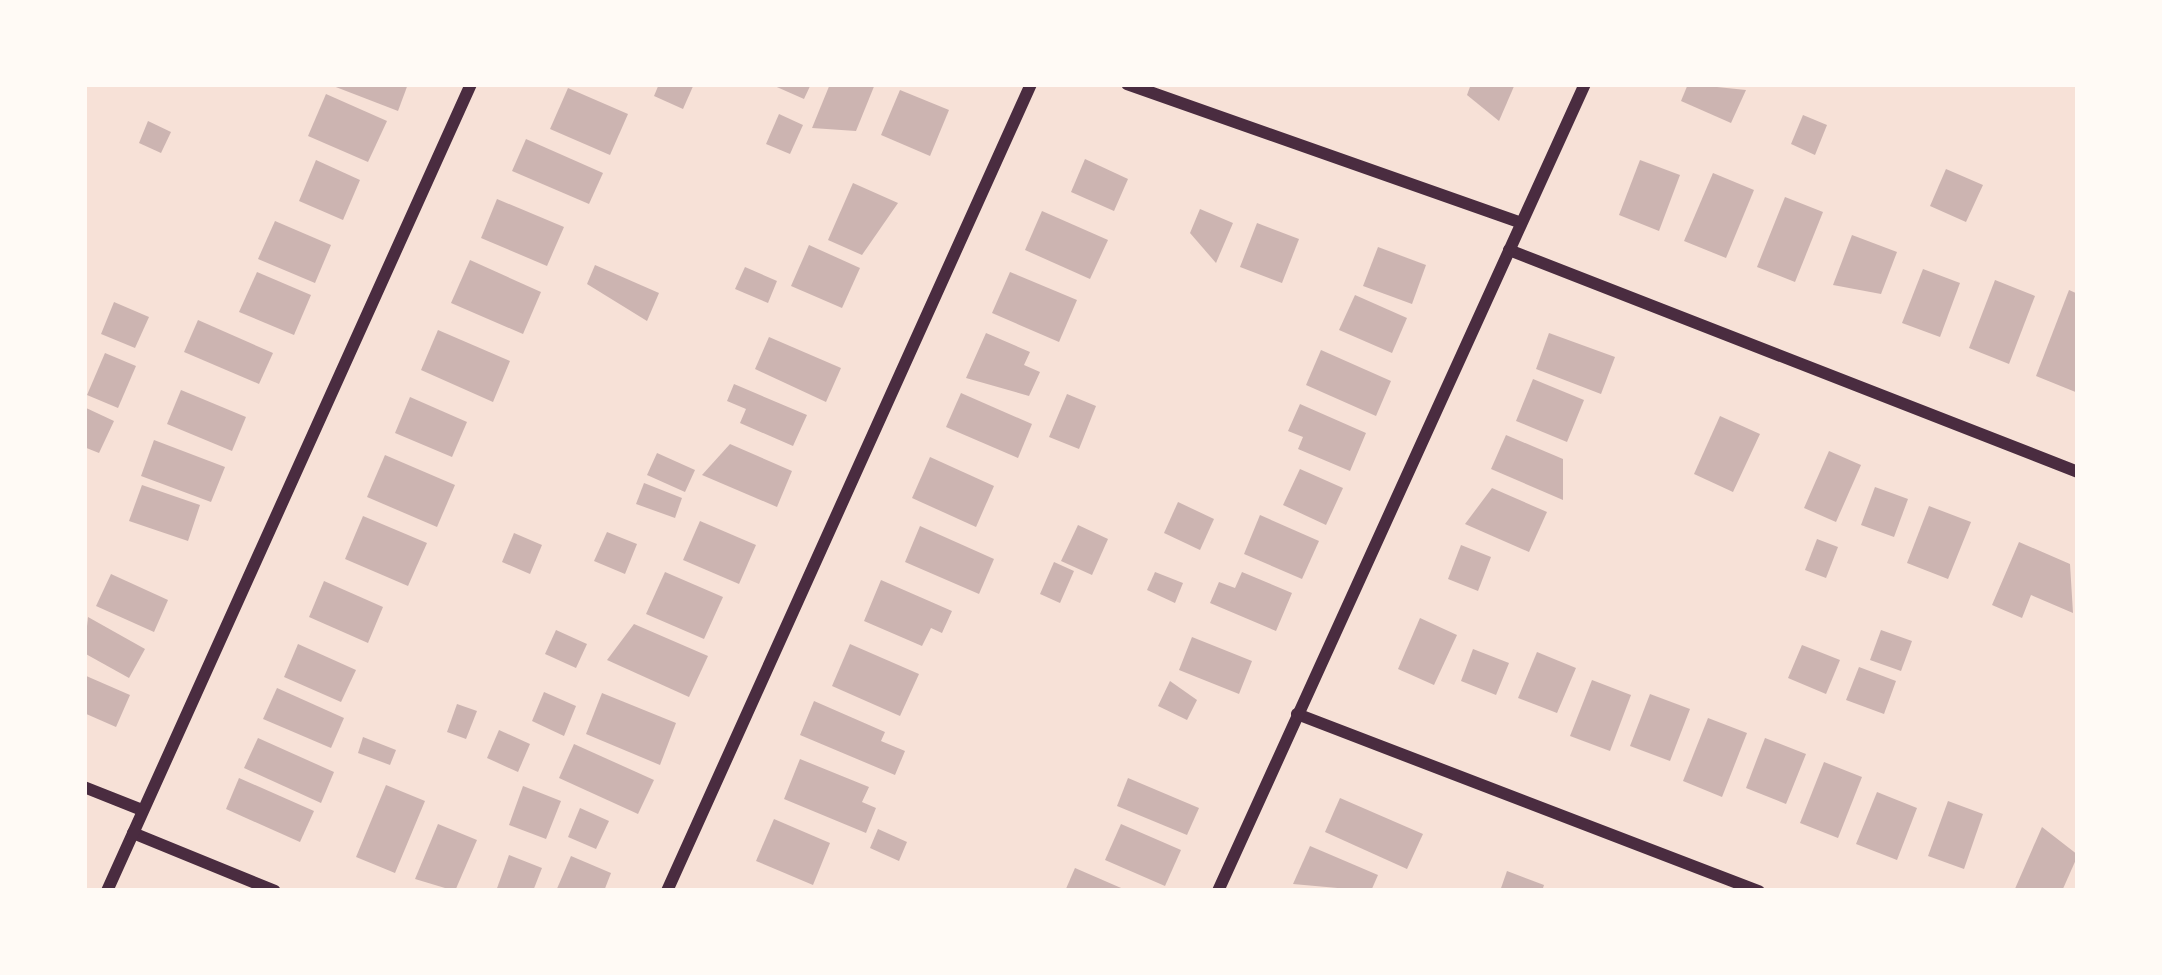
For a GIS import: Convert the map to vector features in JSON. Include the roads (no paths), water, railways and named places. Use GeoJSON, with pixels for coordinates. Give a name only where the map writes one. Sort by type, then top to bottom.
{"type":"FeatureCollection","features":[{"type":"Feature","properties":{"kind":"street"},"geometry":{"type":"LineString","coordinates":[[107,891],[471,84]]}},
{"type":"Feature","properties":{"kind":"street"},"geometry":{"type":"LineString","coordinates":[[667,891],[1030,84]]}},
{"type":"Feature","properties":{"kind":"street"},"geometry":{"type":"LineString","coordinates":[[1126,84],[1521,223]]}},
{"type":"Feature","properties":{"kind":"street"},"geometry":{"type":"LineString","coordinates":[[1218,891],[1585,84]]}},
{"type":"Feature","properties":{"kind":"street"},"geometry":{"type":"LineString","coordinates":[[1509,250],[2078,472]]}},
{"type":"Feature","properties":{"kind":"street"},"geometry":{"type":"LineString","coordinates":[[1297,714],[1759,891]]}},
{"type":"Feature","properties":{"kind":"street"},"geometry":{"type":"LineString","coordinates":[[84,787],[142,810]]}},
{"type":"Feature","properties":{"kind":"street"},"geometry":{"type":"LineString","coordinates":[[133,833],[275,891]]}}]}
